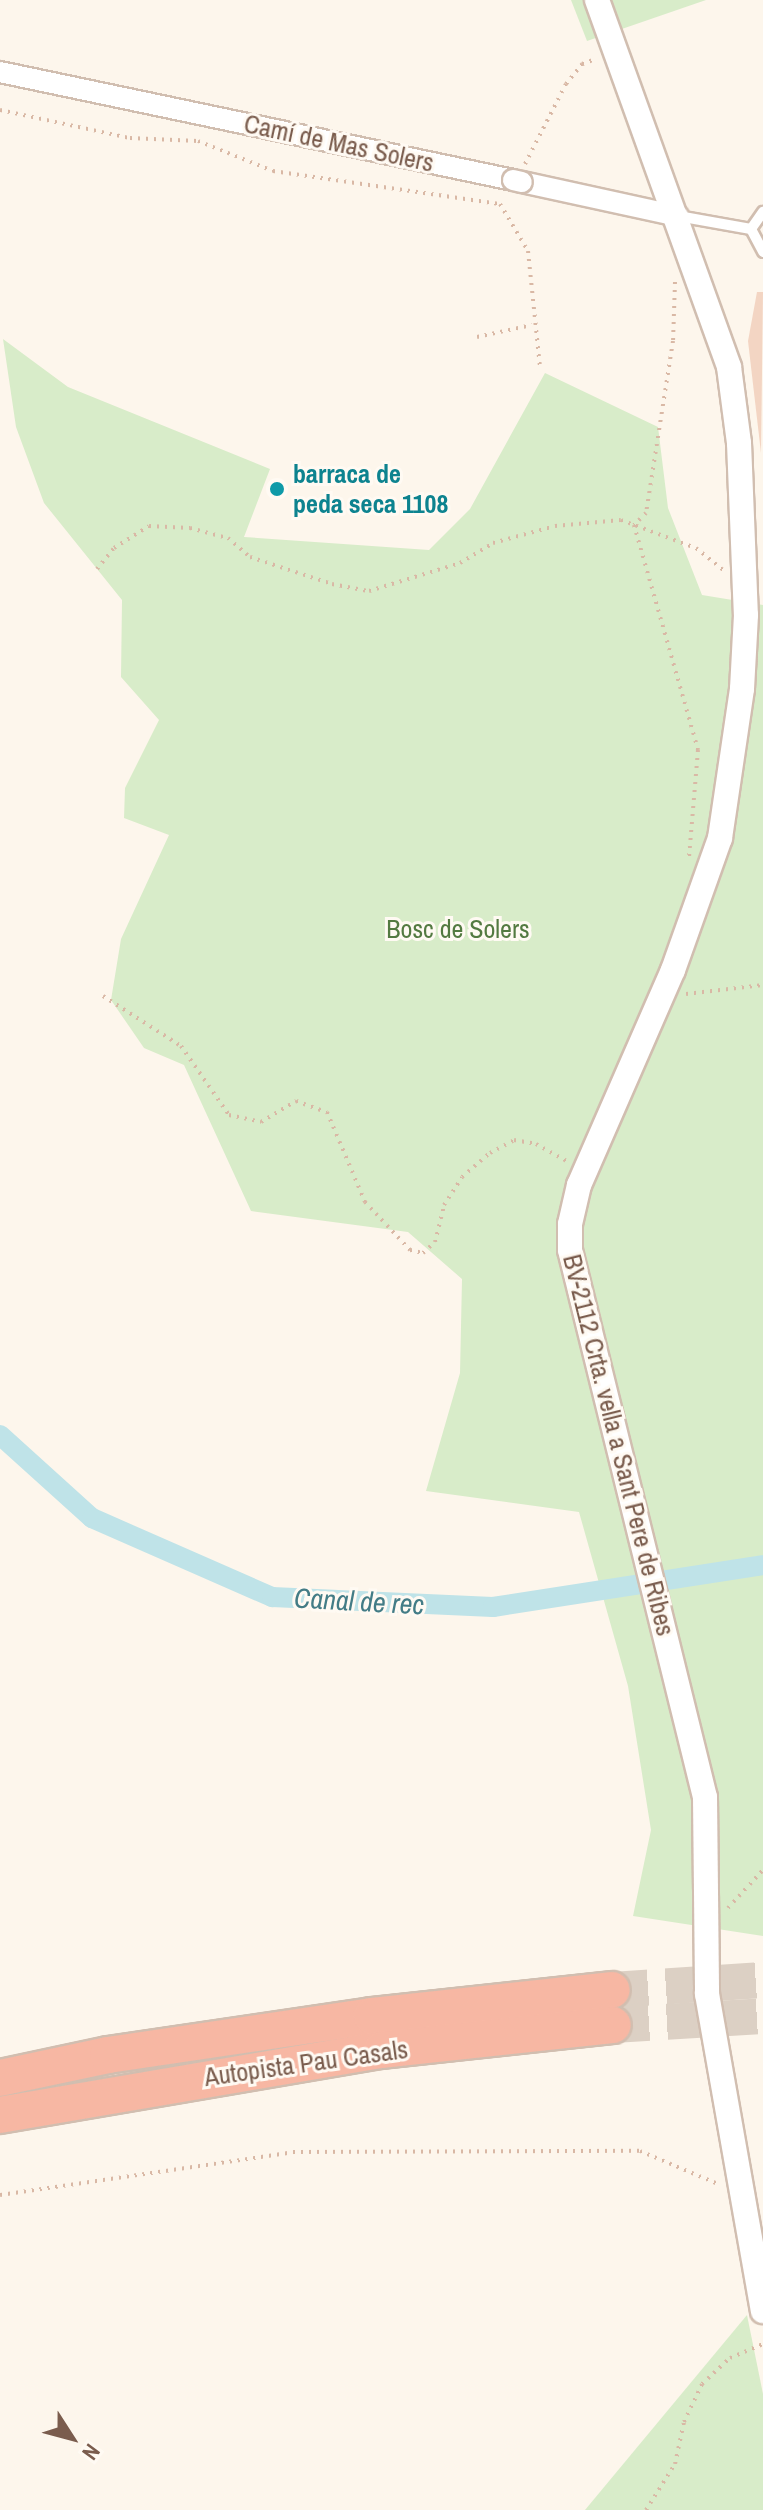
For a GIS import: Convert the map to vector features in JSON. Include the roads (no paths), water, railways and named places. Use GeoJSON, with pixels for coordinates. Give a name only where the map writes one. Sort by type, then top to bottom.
{"type":"FeatureCollection","features":[{"type":"Feature","properties":{"kind":"highway","name":"Autopista Pau Casals"},"geometry":{"type":"LineString","coordinates":[[0,2078],[108,2055],[372,2016],[613,2008],[0,2115]]}},
{"type":"Feature","properties":{"kind":"street","name":"BV-2112 Crta. vella a Sant Pere de Ribes"},"geometry":{"type":"LineString","coordinates":[[597,0],[678,216],[729,367],[739,443],[745,583],[744,656],[731,784],[720,838],[663,996],[584,1172],[570,1224],[570,1250],[700,1773],[709,1874],[705,1933],[707,1994],[763,2311]]}},
{"type":"Feature","properties":{"kind":"street","name":"Camí de Mas Solers"},"geometry":{"type":"LineString","coordinates":[[0,72],[678,216]]}},
{"type":"Feature","properties":{"kind":"lane"},"geometry":{"type":"LineString","coordinates":[[751,229],[763,212]]}},
{"type":"Feature","properties":{"kind":"lane"},"geometry":{"type":"LineString","coordinates":[[678,216],[751,229]]}},
{"type":"Feature","properties":{"kind":"lane"},"geometry":{"type":"LineString","coordinates":[[751,229],[763,252]]}},
{"type":"Feature","properties":{"kind":"waterway","name":"Canal de rec"},"geometry":{"type":"LineString","coordinates":[[0,1435],[92,1518],[272,1597],[493,1607],[763,1565]]}},
{"type":"Feature","properties":{"kind":"tunnel"},"geometry":{"type":"LineString","coordinates":[[612,1990],[763,1980]]}},
{"type":"Feature","properties":{"kind":"tunnel"},"geometry":{"type":"LineString","coordinates":[[613,2025],[763,2016]]}},
{"type":"Feature","properties":{"kind":"place","name":"barraca de peda seca 1108"},"geometry":{"type":"Point","coordinates":[277,489]}},
{"type":"Feature","properties":{"kind":"park label","name":"Bosc de Solers"},"geometry":{"type":"Point","coordinates":[458,929]}}]}
